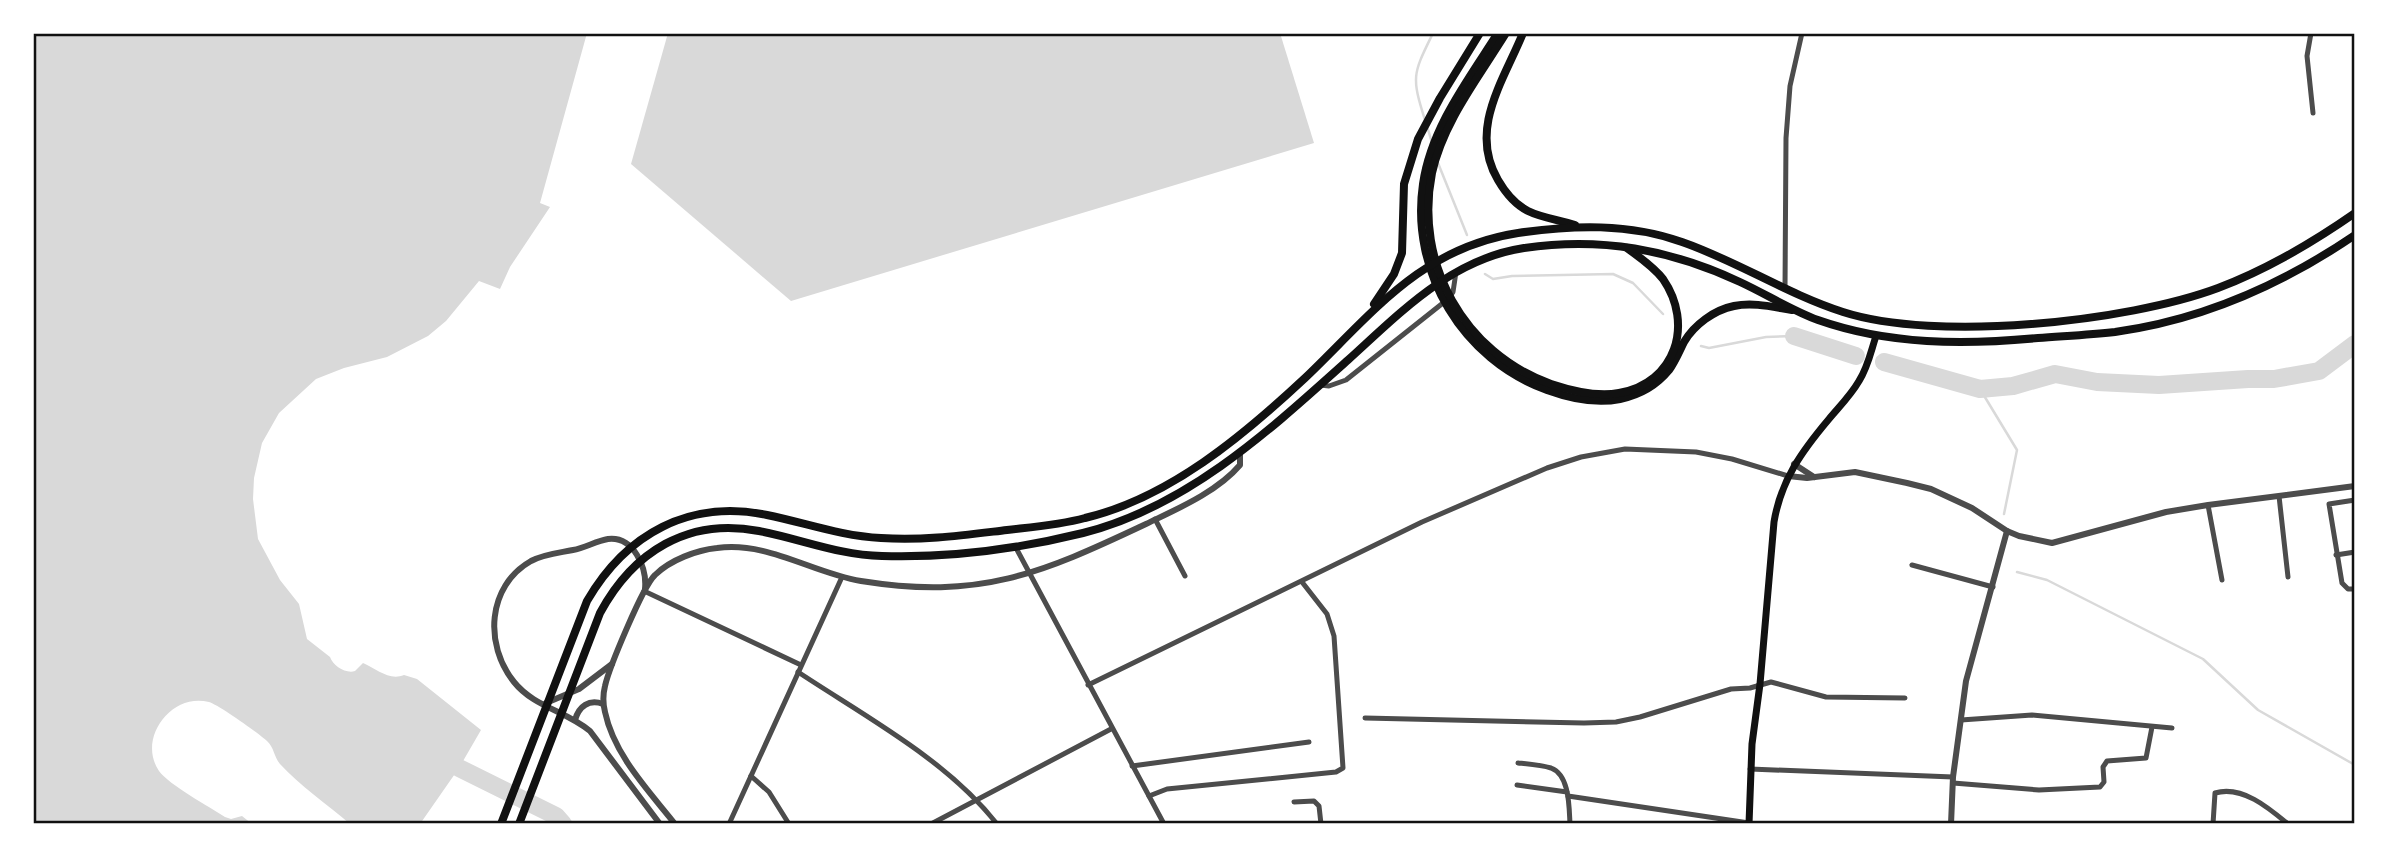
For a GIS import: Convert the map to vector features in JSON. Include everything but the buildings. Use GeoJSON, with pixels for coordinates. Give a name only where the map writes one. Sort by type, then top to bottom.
{"type":"FeatureCollection","features":[{"type":"Feature","properties":{"kind":"main road"},"geometry":{"type":"LineString","coordinates":[[1365,318],[1394,274],[1402,253],[1405,184],[1418,139],[1480,33]]}},
{"type":"Feature","properties":{"kind":"main road"},"geometry":{"type":"LineString","coordinates":[[1498,33],[1443,140],[1430,185],[1429,231],[1440,277],[1464,321],[1486,345],[1527,374],[1574,394],[1616,400],[1646,390],[1668,371],[1692,331],[1711,316],[1732,306],[1756,305],[1795,311]]}},
{"type":"Feature","properties":{"kind":"main road"},"geometry":{"type":"LineString","coordinates":[[1466,92],[1506,33]]}},
{"type":"Feature","properties":{"kind":"main road"},"geometry":{"type":"LineString","coordinates":[[1523,33],[1500,83],[1488,120],[1486,141],[1490,162],[1505,190],[1527,210],[1581,227]]}},
{"type":"Feature","properties":{"kind":"main road"},"geometry":{"type":"LineString","coordinates":[[500,824],[579,621],[597,583],[621,555],[643,537],[671,522],[705,513],[727,511],[762,514],[835,533],[918,539],[1093,517],[1154,491],[1221,449],[1290,392],[1410,278],[1464,249],[1512,234],[1581,227],[1612,227],[1680,241],[1784,289],[1846,313],[1900,323],[2003,324],[2119,313],[2186,298],[2258,271],[2293,254],[2355,213]]}},
{"type":"Feature","properties":{"kind":"main road"},"geometry":{"type":"LineString","coordinates":[[519,824],[594,628],[608,599],[642,558],[672,540],[709,530],[747,529],[830,551],[881,556],[952,554],[1014,546],[1112,524],[1184,489],[1240,453],[1423,294],[1456,271],[1502,252],[1559,245],[1625,246],[1657,251],[1746,284],[1795,311],[1876,336],[1925,341],[2000,341],[2118,332],[2213,308],[2300,269],[2355,234]]}},
{"type":"Feature","properties":{"kind":"main road"},"geometry":{"type":"LineString","coordinates":[[1574,394],[1607,394],[1638,387],[1660,372],[1675,349],[1678,313],[1669,289],[1655,269],[1625,246]]}},
{"type":"Feature","properties":{"kind":"main road"},"geometry":{"type":"LineString","coordinates":[[1749,823],[1750,769],[1774,522],[1779,500],[1794,464],[1809,442],[1859,383],[1876,336]]}},
{"type":"Feature","properties":{"kind":"street"},"geometry":{"type":"LineString","coordinates":[[1784,289],[1786,138],[1790,86],[1802,33]]}},
{"type":"Feature","properties":{"kind":"street"},"geometry":{"type":"LineString","coordinates":[[2311,33],[2307,56],[2313,113]]}},
{"type":"Feature","properties":{"kind":"street"},"geometry":{"type":"LineString","coordinates":[[1320,385],[1329,386],[1346,380],[1448,299],[1453,292],[1456,271]]}},
{"type":"Feature","properties":{"kind":"street"},"geometry":{"type":"LineString","coordinates":[[1088,685],[1469,501],[1547,468],[1597,452],[1639,449],[1696,452],[1732,459],[1788,476],[1814,477],[1855,472],[1931,489],[1972,508],[2007,531],[2041,541],[2062,541],[2133,520],[2208,505],[2355,486]]}},
{"type":"Feature","properties":{"kind":"street"},"geometry":{"type":"LineString","coordinates":[[675,824],[628,761],[606,719],[603,704],[604,687],[644,590],[655,575],[673,563],[715,548],[737,546],[782,556],[842,577],[934,589],[969,587],[1029,574],[1082,554],[1155,519],[1226,479],[1240,466],[1240,453]]}},
{"type":"Feature","properties":{"kind":"street"},"geometry":{"type":"LineString","coordinates":[[1794,464],[1814,477]]}},
{"type":"Feature","properties":{"kind":"street"},"geometry":{"type":"LineString","coordinates":[[2279,496],[2288,577]]}},
{"type":"Feature","properties":{"kind":"street"},"geometry":{"type":"LineString","coordinates":[[2355,500],[2329,504],[2342,583],[2348,589],[2355,589]]}},
{"type":"Feature","properties":{"kind":"street"},"geometry":{"type":"LineString","coordinates":[[2208,505],[2222,580]]}},
{"type":"Feature","properties":{"kind":"street"},"geometry":{"type":"LineString","coordinates":[[1155,519],[1185,576]]}},
{"type":"Feature","properties":{"kind":"street"},"geometry":{"type":"LineString","coordinates":[[1951,824],[1953,780],[1966,681],[2007,531]]}},
{"type":"Feature","properties":{"kind":"street"},"geometry":{"type":"LineString","coordinates":[[644,590],[645,576],[641,562],[627,545],[614,539],[539,557],[521,568],[509,580],[500,595],[495,612],[496,645],[503,665],[516,683],[541,704],[575,720],[596,738],[660,824]]}},
{"type":"Feature","properties":{"kind":"street"},"geometry":{"type":"LineString","coordinates":[[1014,546],[1164,824]]}},
{"type":"Feature","properties":{"kind":"street"},"geometry":{"type":"LineString","coordinates":[[2336,555],[2355,552]]}},
{"type":"Feature","properties":{"kind":"street"},"geometry":{"type":"LineString","coordinates":[[1912,565],[1993,587]]}},
{"type":"Feature","properties":{"kind":"street"},"geometry":{"type":"LineString","coordinates":[[729,824],[842,577]]}},
{"type":"Feature","properties":{"kind":"street"},"geometry":{"type":"LineString","coordinates":[[1149,796],[1167,789],[1336,772],[1342,768],[1334,636],[1327,614],[1302,582]]}},
{"type":"Feature","properties":{"kind":"street"},"geometry":{"type":"LineString","coordinates":[[644,590],[800,669],[927,758],[976,800],[997,824]]}},
{"type":"Feature","properties":{"kind":"street"},"geometry":{"type":"LineString","coordinates":[[541,704],[579,689],[614,663]]}},
{"type":"Feature","properties":{"kind":"street"},"geometry":{"type":"LineString","coordinates":[[1365,718],[1616,722],[1659,712],[1731,689],[1777,682],[1832,697],[1905,698]]}},
{"type":"Feature","properties":{"kind":"street"},"geometry":{"type":"LineString","coordinates":[[575,720],[579,710],[587,703],[603,704]]}},
{"type":"Feature","properties":{"kind":"street"},"geometry":{"type":"LineString","coordinates":[[1961,720],[2032,715],[2172,728]]}},
{"type":"Feature","properties":{"kind":"street"},"geometry":{"type":"LineString","coordinates":[[1750,769],[1953,780],[2039,790],[2100,787],[2104,782],[2103,767],[2107,761],[2144,760],[2148,757],[2152,727]]}},
{"type":"Feature","properties":{"kind":"street"},"geometry":{"type":"LineString","coordinates":[[932,824],[1111,729]]}},
{"type":"Feature","properties":{"kind":"street"},"geometry":{"type":"LineString","coordinates":[[1132,766],[1309,742]]}},
{"type":"Feature","properties":{"kind":"street"},"geometry":{"type":"LineString","coordinates":[[1518,763],[1556,771],[1567,794],[1570,824]]}},
{"type":"Feature","properties":{"kind":"street"},"geometry":{"type":"LineString","coordinates":[[751,776],[769,792],[789,824]]}},
{"type":"Feature","properties":{"kind":"street"},"geometry":{"type":"LineString","coordinates":[[1517,785],[1729,822],[1749,823]]}},
{"type":"Feature","properties":{"kind":"street"},"geometry":{"type":"LineString","coordinates":[[2213,824],[2215,793],[2226,791],[2256,800],[2285,822]]}},
{"type":"Feature","properties":{"kind":"street"},"geometry":{"type":"LineString","coordinates":[[1294,802],[1314,801],[1319,806],[1321,824]]}},
{"type":"Feature","properties":{"kind":"shaded area"},"geometry":{"type":"Polygon","coordinates":[[[33,33],[587,33],[540,203],[550,207],[510,267],[500,289],[479,281],[446,321],[428,336],[387,357],[344,368],[316,379],[279,413],[262,443],[254,478],[253,499],[258,539],[280,580],[299,604],[307,639],[344,670],[355,671],[363,663],[388,675],[404,675],[417,679],[481,730],[459,768],[420,824],[350,824],[288,772],[262,737],[214,704],[195,701],[182,704],[171,711],[155,732],[153,758],[159,771],[180,789],[225,817],[231,819],[242,816],[252,824],[33,824],[33,33]]]}},
{"type":"Feature","properties":{"kind":"shaded area"},"geometry":{"type":"Polygon","coordinates":[[[668,33],[1280,33],[1314,143],[791,301],[631,164],[668,33]]]}},
{"type":"Feature","properties":{"kind":"waterway"},"geometry":{"type":"LineString","coordinates":[[1425,120],[1416,75],[1433,33]]}},
{"type":"Feature","properties":{"kind":"waterway"},"geometry":{"type":"LineString","coordinates":[[1427,126],[1432,143]]}},
{"type":"Feature","properties":{"kind":"waterway"},"geometry":{"type":"LineString","coordinates":[[1438,163],[1467,235]]}},
{"type":"Feature","properties":{"kind":"waterway"},"geometry":{"type":"LineString","coordinates":[[1485,274],[1493,279],[1512,276],[1613,274],[1633,283],[1663,314]]}},
{"type":"Feature","properties":{"kind":"waterway"},"geometry":{"type":"LineString","coordinates":[[1701,346],[1709,348],[1766,337],[1794,336]]}},
{"type":"Feature","properties":{"kind":"waterway"},"geometry":{"type":"LineString","coordinates":[[1794,336],[1856,356]]}},
{"type":"Feature","properties":{"kind":"waterway"},"geometry":{"type":"LineString","coordinates":[[1884,362],[1980,389],[2013,386],[2055,374],[2097,382],[2159,385],[2274,379],[2319,371],[2355,344]]}},
{"type":"Feature","properties":{"kind":"waterway"},"geometry":{"type":"LineString","coordinates":[[1980,389],[2017,450],[2004,514]]}},
{"type":"Feature","properties":{"kind":"waterway"},"geometry":{"type":"LineString","coordinates":[[2017,572],[2047,580],[2203,659],[2258,710],[2355,765]]}},
{"type":"Feature","properties":{"kind":"waterway"},"geometry":{"type":"LineString","coordinates":[[459,768],[556,816],[563,824]]}}]}
